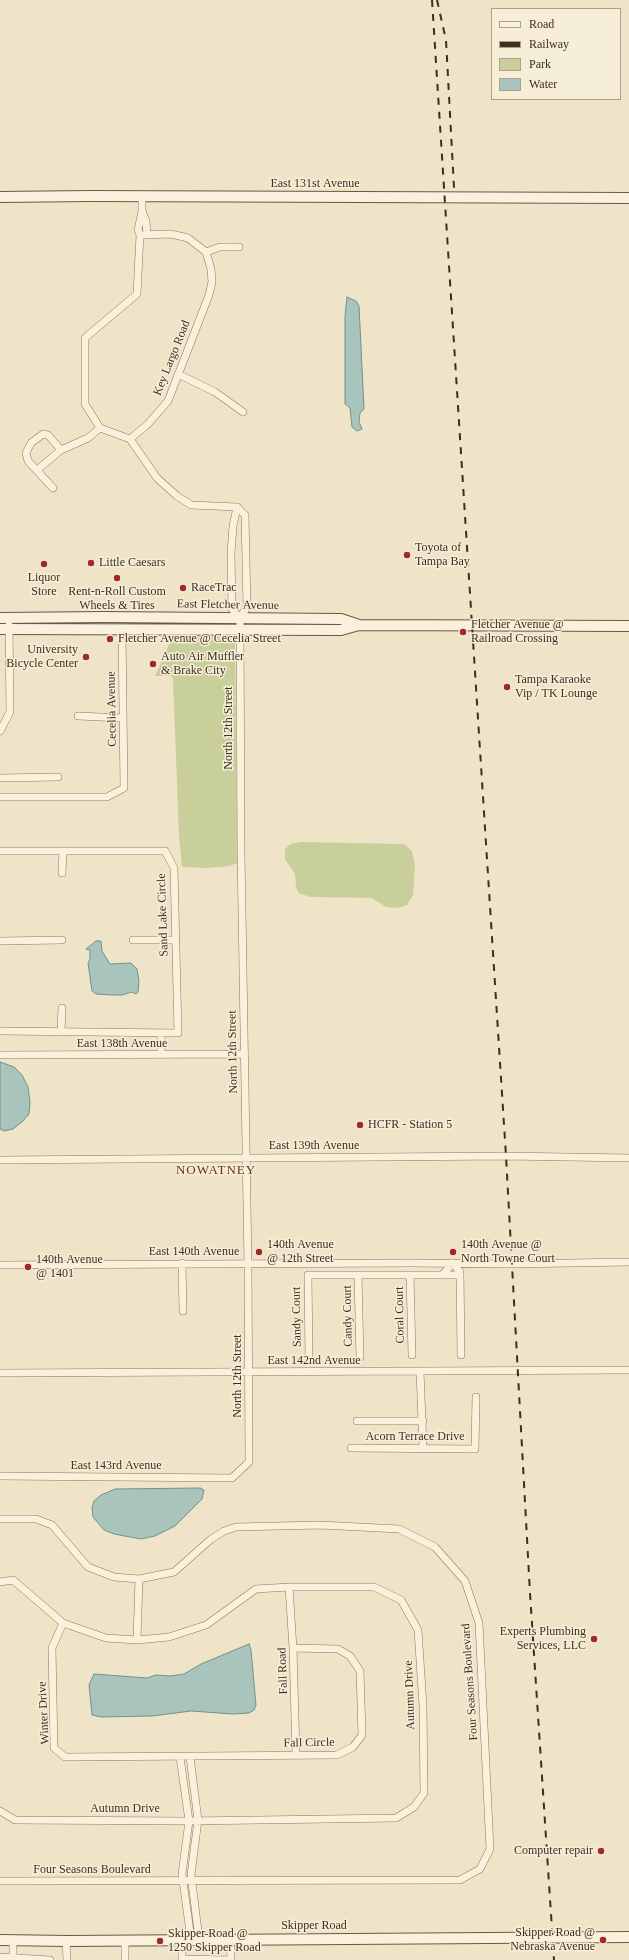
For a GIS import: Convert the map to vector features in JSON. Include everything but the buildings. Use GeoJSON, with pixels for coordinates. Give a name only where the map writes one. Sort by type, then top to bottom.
{"type":"FeatureCollection","features":[{"type":"Feature","properties":{"kind":"street","name":"East 131st Avenue"},"geometry":{"type":"LineString","coordinates":[[0,197],[142,196],[629,198]]}},
{"type":"Feature","properties":{"kind":"street"},"geometry":{"type":"LineString","coordinates":[[142,196],[142,211],[139,220],[143,235],[137,294],[85,338],[86,404],[100,428],[130,439],[157,478],[177,496],[192,505],[237,507],[244,514],[247,607],[240,618],[232,609],[232,526],[237,507]]}},
{"type":"Feature","properties":{"kind":"street"},"geometry":{"type":"LineString","coordinates":[[143,235],[171,234],[188,238],[206,252],[220,247],[239,247]]}},
{"type":"Feature","properties":{"kind":"street","name":"Key Largo Road"},"geometry":{"type":"LineString","coordinates":[[130,439],[148,424],[168,401],[209,295],[212,282],[211,269],[206,252]]}},
{"type":"Feature","properties":{"kind":"street"},"geometry":{"type":"LineString","coordinates":[[178,374],[215,392],[242,412]]}},
{"type":"Feature","properties":{"kind":"street"},"geometry":{"type":"LineString","coordinates":[[37,470],[61,450],[88,438],[100,428]]}},
{"type":"Feature","properties":{"kind":"street"},"geometry":{"type":"LineString","coordinates":[[53,488],[28,461],[26,453],[31,443],[44,434],[48,435],[61,450]]}},
{"type":"Feature","properties":{"kind":"street"},"geometry":{"type":"LineString","coordinates":[[122,629],[144,623],[174,623],[193,617]]}},
{"type":"Feature","properties":{"kind":"street","name":"East Fletcher Avenue"},"geometry":{"type":"LineString","coordinates":[[5,619],[193,617],[341,619],[359,625]]}},
{"type":"Feature","properties":{"kind":"street","name":"North 12th Street"},"geometry":{"type":"LineString","coordinates":[[232,1478],[249,1462],[240,618]]}},
{"type":"Feature","properties":{"kind":"street"},"geometry":{"type":"LineString","coordinates":[[0,731],[10,712],[5,619]]}},
{"type":"Feature","properties":{"kind":"street","name":"East Fletcher Avenue"},"geometry":{"type":"LineString","coordinates":[[5,629],[341,630],[359,625],[629,626]]}},
{"type":"Feature","properties":{"kind":"street","name":"Cecelia Avenue"},"geometry":{"type":"LineString","coordinates":[[0,797],[107,797],[124,788],[122,629]]}},
{"type":"Feature","properties":{"kind":"street"},"geometry":{"type":"LineString","coordinates":[[78,716],[123,718]]}},
{"type":"Feature","properties":{"kind":"street"},"geometry":{"type":"LineString","coordinates":[[0,778],[58,777]]}},
{"type":"Feature","properties":{"kind":"street","name":"Sand Lake Circle"},"geometry":{"type":"LineString","coordinates":[[0,851],[165,851],[174,868],[178,1033],[0,1031]]}},
{"type":"Feature","properties":{"kind":"street"},"geometry":{"type":"LineString","coordinates":[[62,873],[63,851]]}},
{"type":"Feature","properties":{"kind":"street"},"geometry":{"type":"LineString","coordinates":[[0,940],[62,940]]}},
{"type":"Feature","properties":{"kind":"street"},"geometry":{"type":"LineString","coordinates":[[134,940],[175,940]]}},
{"type":"Feature","properties":{"kind":"street"},"geometry":{"type":"LineString","coordinates":[[61,1032],[62,1008]]}},
{"type":"Feature","properties":{"kind":"street"},"geometry":{"type":"LineString","coordinates":[[161,1033],[161,1055]]}},
{"type":"Feature","properties":{"kind":"street","name":"East 138th Avenue"},"geometry":{"type":"LineString","coordinates":[[0,1055],[244,1054]]}},
{"type":"Feature","properties":{"kind":"street","name":"East 139th Avenue"},"geometry":{"type":"LineString","coordinates":[[0,1160],[506,1156],[629,1158]]}},
{"type":"Feature","properties":{"kind":"street","name":"East 140th Avenue"},"geometry":{"type":"LineString","coordinates":[[0,1265],[182,1263],[512,1264],[629,1262]]}},
{"type":"Feature","properties":{"kind":"street"},"geometry":{"type":"LineString","coordinates":[[182,1263],[183,1311]]}},
{"type":"Feature","properties":{"kind":"street"},"geometry":{"type":"LineString","coordinates":[[442,1275],[453,1263],[460,1272],[461,1355]]}},
{"type":"Feature","properties":{"kind":"street","name":"Sandy Court"},"geometry":{"type":"LineString","coordinates":[[309,1358],[308,1275],[358,1275]]}},
{"type":"Feature","properties":{"kind":"street"},"geometry":{"type":"LineString","coordinates":[[358,1275],[460,1275]]}},
{"type":"Feature","properties":{"kind":"street","name":"Candy Court"},"geometry":{"type":"LineString","coordinates":[[358,1275],[360,1357]]}},
{"type":"Feature","properties":{"kind":"street","name":"Coral Court"},"geometry":{"type":"LineString","coordinates":[[410,1275],[412,1355]]}},
{"type":"Feature","properties":{"kind":"street","name":"East 142nd Avenue"},"geometry":{"type":"LineString","coordinates":[[0,1373],[629,1370]]}},
{"type":"Feature","properties":{"kind":"street"},"geometry":{"type":"LineString","coordinates":[[420,1371],[423,1447]]}},
{"type":"Feature","properties":{"kind":"street","name":"Acorn Terrace Drive"},"geometry":{"type":"LineString","coordinates":[[351,1448],[423,1447],[475,1449],[476,1397]]}},
{"type":"Feature","properties":{"kind":"street"},"geometry":{"type":"LineString","coordinates":[[357,1421],[423,1421]]}},
{"type":"Feature","properties":{"kind":"street","name":"East 143rd Avenue"},"geometry":{"type":"LineString","coordinates":[[0,1476],[232,1478]]}},
{"type":"Feature","properties":{"kind":"street","name":"Four Seasons Boulevard"},"geometry":{"type":"LineString","coordinates":[[0,1519],[36,1519],[52,1525],[88,1567],[114,1577],[139,1579],[174,1572],[210,1540],[224,1531],[236,1527],[320,1525],[399,1529],[435,1547],[464,1581],[479,1624],[490,1849],[480,1869],[460,1880],[0,1881]]}},
{"type":"Feature","properties":{"kind":"street"},"geometry":{"type":"LineString","coordinates":[[137,1640],[139,1579]]}},
{"type":"Feature","properties":{"kind":"street","name":"Autumn Drive"},"geometry":{"type":"LineString","coordinates":[[0,1582],[13,1580],[63,1624],[106,1638],[137,1640],[169,1637],[206,1626],[256,1589],[289,1587],[374,1587],[400,1600],[418,1630],[423,1706],[424,1793],[414,1807],[396,1818],[189,1821],[15,1820],[0,1811]]}},
{"type":"Feature","properties":{"kind":"street","name":"Fall Road"},"geometry":{"type":"LineString","coordinates":[[289,1587],[293,1648],[296,1754]]}},
{"type":"Feature","properties":{"kind":"street","name":"Winter Drive"},"geometry":{"type":"LineString","coordinates":[[63,1624],[52,1648],[54,1748],[65,1757],[180,1757]]}},
{"type":"Feature","properties":{"kind":"street","name":"Fall Circle"},"geometry":{"type":"LineString","coordinates":[[180,1757],[296,1754],[337,1755],[353,1747],[362,1735],[360,1671],[350,1656],[338,1649],[293,1648]]}},
{"type":"Feature","properties":{"kind":"street"},"geometry":{"type":"LineString","coordinates":[[180,1757],[189,1821],[182,1874],[191,1939]]}},
{"type":"Feature","properties":{"kind":"street"},"geometry":{"type":"LineString","coordinates":[[190,1757],[198,1820],[191,1875],[191,1939],[182,1960],[231,1960],[230,1939]]}},
{"type":"Feature","properties":{"kind":"street","name":"Skipper Road"},"geometry":{"type":"LineString","coordinates":[[0,1940],[66,1941],[629,1937]]}},
{"type":"Feature","properties":{"kind":"street"},"geometry":{"type":"LineString","coordinates":[[12,1958],[13,1939]]}},
{"type":"Feature","properties":{"kind":"street"},"geometry":{"type":"LineString","coordinates":[[125,1940],[125,1960]]}},
{"type":"Feature","properties":{"kind":"street"},"geometry":{"type":"LineString","coordinates":[[66,1941],[67,1960]]}},
{"type":"Feature","properties":{"kind":"street"},"geometry":{"type":"LineString","coordinates":[[0,1956],[50,1960]]}},
{"type":"Feature","properties":{"kind":"green space"},"geometry":{"type":"Polygon","coordinates":[[[173,636],[235,636],[237,863],[230,866],[208,868],[182,867],[179,836],[173,679],[171,676],[155,676],[173,636]]]}},
{"type":"Feature","properties":{"kind":"green space"},"geometry":{"type":"Polygon","coordinates":[[[301,842],[404,844],[412,851],[415,865],[413,895],[407,905],[397,908],[386,907],[372,898],[310,897],[299,893],[296,887],[295,874],[285,859],[285,849],[290,844],[301,842]]]}},
{"type":"Feature","properties":{"kind":"water"},"geometry":{"type":"Polygon","coordinates":[[[347,297],[356,301],[359,306],[364,409],[360,413],[359,422],[362,429],[357,431],[352,427],[350,408],[345,404],[345,316],[347,297]]]}},
{"type":"Feature","properties":{"kind":"water"},"geometry":{"type":"Polygon","coordinates":[[[96,941],[101,941],[102,951],[110,964],[131,963],[137,969],[139,981],[138,992],[136,994],[132,992],[122,995],[96,994],[92,991],[88,963],[90,959],[90,950],[86,949],[96,941]]]}},
{"type":"Feature","properties":{"kind":"water"},"geometry":{"type":"Polygon","coordinates":[[[0,1062],[14,1067],[22,1075],[28,1087],[30,1102],[29,1114],[23,1121],[13,1129],[4,1131],[0,1129],[0,1062]]]}},
{"type":"Feature","properties":{"kind":"water"},"geometry":{"type":"Polygon","coordinates":[[[200,1488],[204,1490],[202,1499],[175,1526],[155,1536],[141,1539],[114,1534],[104,1530],[93,1517],[92,1508],[94,1501],[101,1495],[115,1489],[200,1488]]]}},
{"type":"Feature","properties":{"kind":"water"},"geometry":{"type":"Polygon","coordinates":[[[249,1644],[251,1650],[256,1705],[254,1710],[249,1713],[233,1714],[191,1711],[152,1716],[101,1717],[92,1715],[89,1685],[94,1674],[147,1678],[156,1675],[170,1676],[184,1674],[201,1664],[249,1644]]]}},
{"type":"Feature","properties":{"kind":"railway"},"geometry":{"type":"LineString","coordinates":[[432,0],[506,1156],[530,1593],[554,1960]]}},
{"type":"Feature","properties":{"kind":"railway"},"geometry":{"type":"LineString","coordinates":[[437,0],[446,40],[454,188]]}},
{"type":"Feature","properties":{"kind":"place","name":"Toyota of Tampa Bay"},"geometry":{"type":"Point","coordinates":[407,555]}},
{"type":"Feature","properties":{"kind":"place","name":"Little Caesars"},"geometry":{"type":"Point","coordinates":[91,563]}},
{"type":"Feature","properties":{"kind":"place","name":"Liquor Store"},"geometry":{"type":"Point","coordinates":[44,564]}},
{"type":"Feature","properties":{"kind":"place","name":"Rent-n-Roll Custom Wheels & Tires"},"geometry":{"type":"Point","coordinates":[117,578]}},
{"type":"Feature","properties":{"kind":"place","name":"RaceTrac"},"geometry":{"type":"Point","coordinates":[183,588]}},
{"type":"Feature","properties":{"kind":"place","name":"Fletcher Avenue @ Railroad Crossing"},"geometry":{"type":"Point","coordinates":[463,632]}},
{"type":"Feature","properties":{"kind":"place","name":"Fletcher Avenue @ Cecelia Street"},"geometry":{"type":"Point","coordinates":[110,639]}},
{"type":"Feature","properties":{"kind":"place","name":"University Bicycle Center"},"geometry":{"type":"Point","coordinates":[86,657]}},
{"type":"Feature","properties":{"kind":"place","name":"Auto Air Muffler & Brake City"},"geometry":{"type":"Point","coordinates":[153,664]}},
{"type":"Feature","properties":{"kind":"place","name":"Tampa Karaoke Vip / TK Lounge"},"geometry":{"type":"Point","coordinates":[507,687]}},
{"type":"Feature","properties":{"kind":"place","name":"HCFR - Station 5"},"geometry":{"type":"Point","coordinates":[360,1125]}},
{"type":"Feature","properties":{"kind":"place","name":"140th Avenue @ 12th Street"},"geometry":{"type":"Point","coordinates":[259,1252]}},
{"type":"Feature","properties":{"kind":"place","name":"140th Avenue @ North Towne Court"},"geometry":{"type":"Point","coordinates":[453,1252]}},
{"type":"Feature","properties":{"kind":"place","name":"140th Avenue @ 1401"},"geometry":{"type":"Point","coordinates":[28,1267]}},
{"type":"Feature","properties":{"kind":"place","name":"Experts Plumbing Services, LLC"},"geometry":{"type":"Point","coordinates":[594,1639]}},
{"type":"Feature","properties":{"kind":"place","name":"Computer repair"},"geometry":{"type":"Point","coordinates":[601,1851]}},
{"type":"Feature","properties":{"kind":"place","name":"Skipper Road @ Nebraska Avenue"},"geometry":{"type":"Point","coordinates":[603,1940]}},
{"type":"Feature","properties":{"kind":"place","name":"Skipper Road @ 1250 Skipper Road"},"geometry":{"type":"Point","coordinates":[160,1941]}},
{"type":"Feature","properties":{"kind":"district","name":"NOWATNEY"},"geometry":{"type":"Point","coordinates":[216,1171]}}]}
